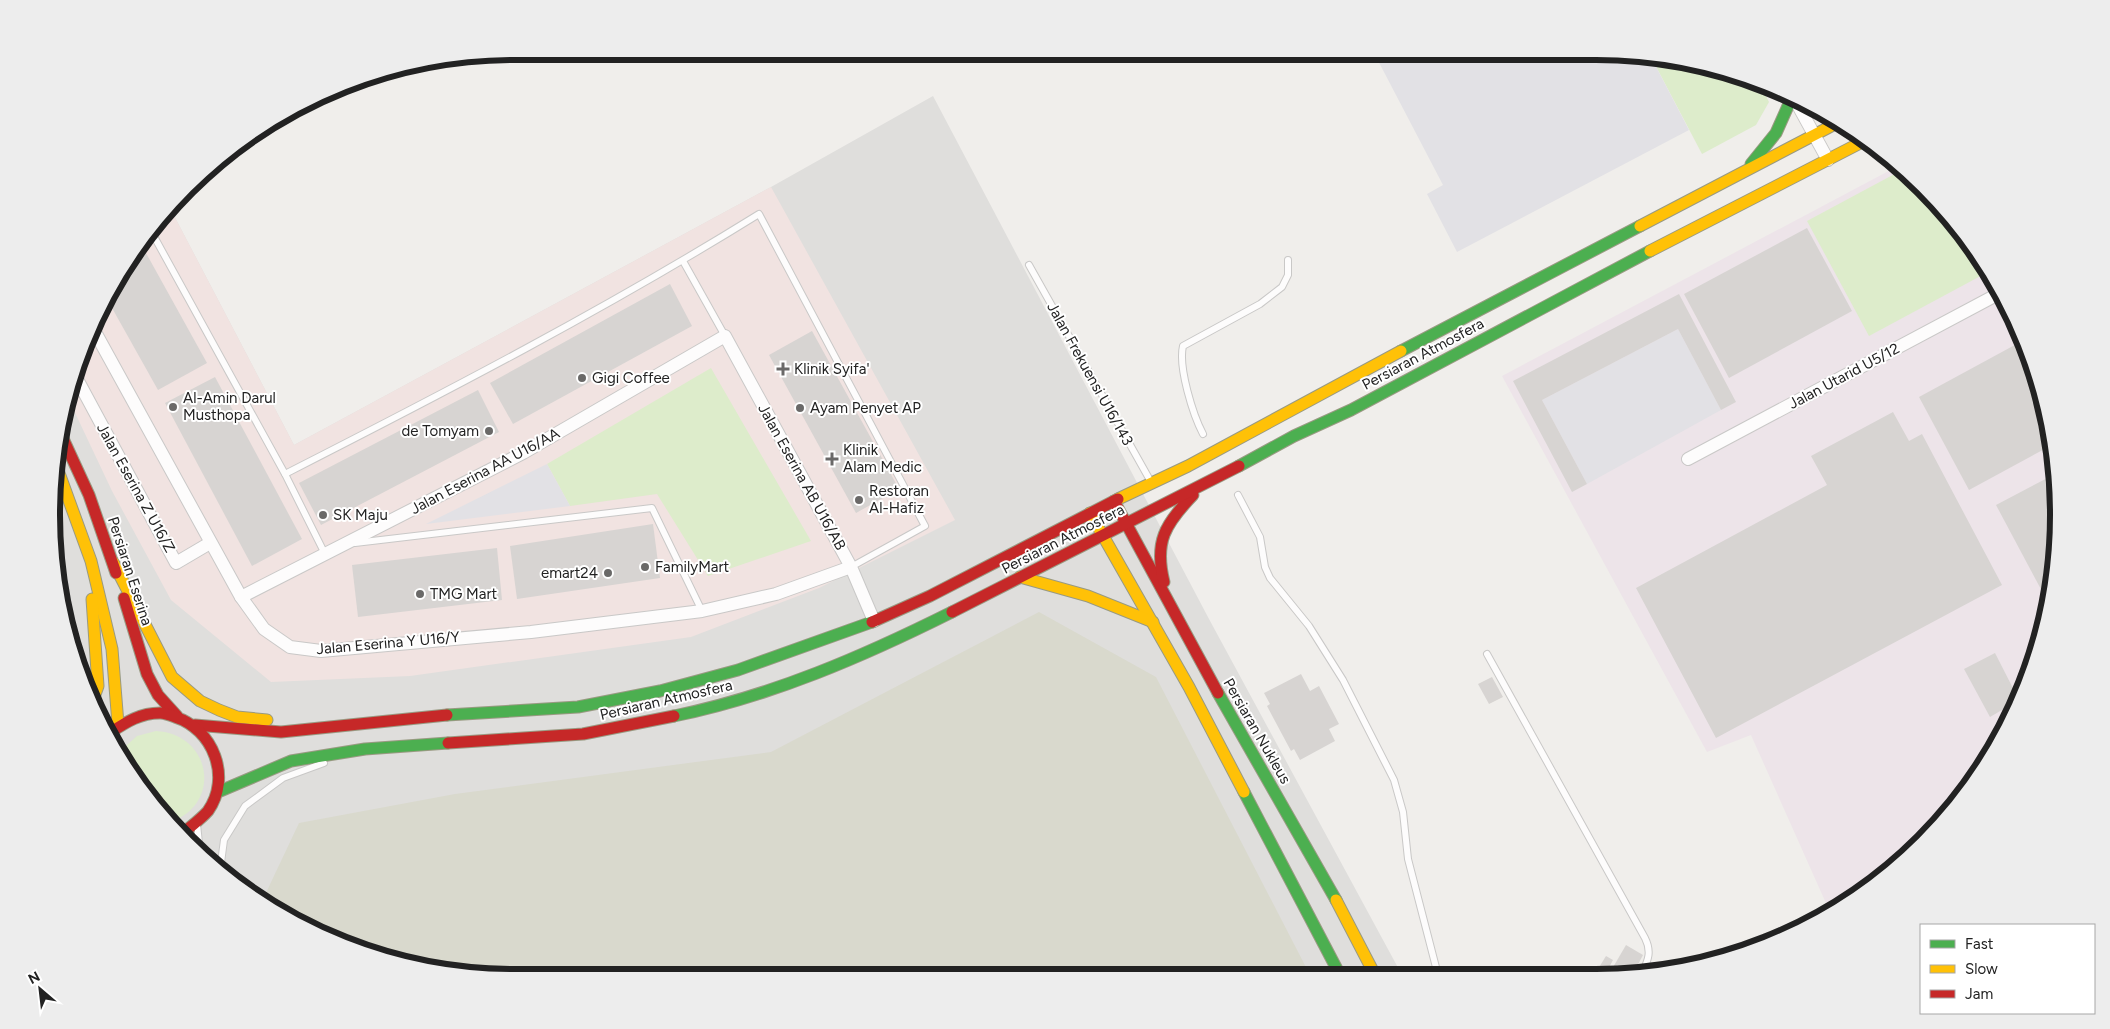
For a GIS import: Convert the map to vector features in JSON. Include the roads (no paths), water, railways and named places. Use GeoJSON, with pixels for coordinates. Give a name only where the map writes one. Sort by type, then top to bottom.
{"type":"FeatureCollection","features":[{"type":"Feature","properties":{"kind":"street"},"geometry":{"type":"LineString","coordinates":[[1744,172],[1768,144],[1784,121],[1790,104]]}},
{"type":"Feature","properties":{"kind":"street"},"geometry":{"type":"LineString","coordinates":[[1799,108],[1828,160]]}},
{"type":"Feature","properties":{"kind":"street","name":"Persiaran Atmosfera"},"geometry":{"type":"LineString","coordinates":[[195,725],[267,732],[578,707],[660,691],[738,670],[874,621],[930,596],[1090,513],[1188,466],[1292,408],[1831,126]]}},
{"type":"Feature","properties":{"kind":"street","name":"Persiaran Atmosfera"},"geometry":{"type":"LineString","coordinates":[[218,792],[291,761],[365,749],[583,734],[704,710],[786,685],[880,648],[1202,486],[1294,436],[1351,410],[1659,246],[1858,144]]}},
{"type":"Feature","properties":{"kind":"street","name":"Jalan Utarid U5/12"},"geometry":{"type":"LineString","coordinates":[[1688,460],[1994,296]]}},
{"type":"Feature","properties":{"kind":"street","name":"Jalan Eserina Y U16/Y"},"geometry":{"type":"LineString","coordinates":[[97,336],[241,597],[264,629],[290,647],[321,650],[531,632],[702,611],[776,594],[851,567]]}},
{"type":"Feature","properties":{"kind":"street","name":"Jalan Eserina AA U16/AA"},"geometry":{"type":"LineString","coordinates":[[241,597],[523,453],[725,336]]}},
{"type":"Feature","properties":{"kind":"street","name":"Jalan Eserina AB U16/AB"},"geometry":{"type":"LineString","coordinates":[[725,336],[851,567],[874,621]]}},
{"type":"Feature","properties":{"kind":"street","name":"Jalan Eserina Z U16/Z"},"geometry":{"type":"LineString","coordinates":[[79,383],[176,563],[210,543]]}},
{"type":"Feature","properties":{"kind":"street","name":"Persiaran Eserina"},"geometry":{"type":"LineString","coordinates":[[66,445],[89,495],[113,562],[147,674],[158,695],[177,716]]}},
{"type":"Feature","properties":{"kind":"street"},"geometry":{"type":"LineString","coordinates":[[61,480],[90,561],[112,649],[118,724]]}},
{"type":"Feature","properties":{"kind":"street"},"geometry":{"type":"LineString","coordinates":[[1173,613],[1158,563],[1161,540],[1172,516],[1202,486]]}},
{"type":"Feature","properties":{"kind":"street","name":"Persiaran Nukleus"},"geometry":{"type":"LineString","coordinates":[[1114,501],[1173,613],[1332,893],[1372,969]]}},
{"type":"Feature","properties":{"kind":"street"},"geometry":{"type":"LineString","coordinates":[[1090,513],[1153,622],[1337,969]]}},
{"type":"Feature","properties":{"kind":"street"},"geometry":{"type":"LineString","coordinates":[[90,561],[98,686],[96,691]]}},
{"type":"Feature","properties":{"kind":"street"},"geometry":{"type":"LineString","coordinates":[[113,562],[133,597],[163,663],[172,677],[200,701],[237,717],[263,720],[382,722]]}},
{"type":"Feature","properties":{"kind":"street"},"geometry":{"type":"LineString","coordinates":[[1020,577],[1090,595],[1122,607],[1153,622]]}},
{"type":"Feature","properties":{"kind":"street"},"geometry":{"type":"LineString","coordinates":[[114,728],[118,724],[137,715],[158,712],[177,716],[195,725],[208,738],[216,755],[220,773],[218,792],[210,810],[197,824],[188,830]]}},
{"type":"Feature","properties":{"kind":"lane"},"geometry":{"type":"LineString","coordinates":[[285,474],[477,376],[683,261],[759,214],[925,526],[851,567]]}},
{"type":"Feature","properties":{"kind":"lane"},"geometry":{"type":"LineString","coordinates":[[155,237],[285,474],[325,554]]}},
{"type":"Feature","properties":{"kind":"lane"},"geometry":{"type":"LineString","coordinates":[[1203,434],[1194,416],[1184,373],[1181,355],[1183,346],[1260,304],[1282,287],[1288,275],[1288,260]]}},
{"type":"Feature","properties":{"kind":"lane"},"geometry":{"type":"LineString","coordinates":[[683,261],[725,336]]}},
{"type":"Feature","properties":{"kind":"lane","name":"Jalan Frekuensi U16/143"},"geometry":{"type":"LineString","coordinates":[[1029,265],[1151,483]]}},
{"type":"Feature","properties":{"kind":"lane"},"geometry":{"type":"LineString","coordinates":[[1238,495],[1260,537],[1265,567],[1270,578],[1309,626],[1343,680],[1394,780],[1403,812],[1408,859],[1437,969]]}},
{"type":"Feature","properties":{"kind":"lane"},"geometry":{"type":"LineString","coordinates":[[346,544],[652,508],[702,611]]}},
{"type":"Feature","properties":{"kind":"lane"},"geometry":{"type":"LineString","coordinates":[[1487,654],[1650,948],[1649,959],[1646,966]]}},
{"type":"Feature","properties":{"kind":"lane"},"geometry":{"type":"LineString","coordinates":[[221,861],[224,840],[245,806],[283,778],[365,749]]}},
{"type":"Feature","properties":{"kind":"lane"},"geometry":{"type":"LineString","coordinates":[[197,824],[199,841]]}},
{"type":"Feature","properties":{"kind":"place","name":"Klinik Syifa'"},"geometry":{"type":"Point","coordinates":[783,369]}},
{"type":"Feature","properties":{"kind":"place","name":"Gigi Coffee"},"geometry":{"type":"Point","coordinates":[582,378]}},
{"type":"Feature","properties":{"kind":"place","name":"Al-Amin Darul Musthopa"},"geometry":{"type":"Point","coordinates":[173,407]}},
{"type":"Feature","properties":{"kind":"place","name":"Ayam Penyet AP"},"geometry":{"type":"Point","coordinates":[800,408]}},
{"type":"Feature","properties":{"kind":"place","name":"de Tomyam"},"geometry":{"type":"Point","coordinates":[489,431]}},
{"type":"Feature","properties":{"kind":"place","name":"Klinik Alam Medic"},"geometry":{"type":"Point","coordinates":[832,459]}},
{"type":"Feature","properties":{"kind":"place","name":"Restoran Al-Hafiz"},"geometry":{"type":"Point","coordinates":[859,500]}},
{"type":"Feature","properties":{"kind":"place","name":"SK Maju"},"geometry":{"type":"Point","coordinates":[323,515]}},
{"type":"Feature","properties":{"kind":"place","name":"FamilyMart"},"geometry":{"type":"Point","coordinates":[645,567]}},
{"type":"Feature","properties":{"kind":"place","name":"emart24"},"geometry":{"type":"Point","coordinates":[608,573]}},
{"type":"Feature","properties":{"kind":"place","name":"TMG Mart"},"geometry":{"type":"Point","coordinates":[420,594]}}]}
